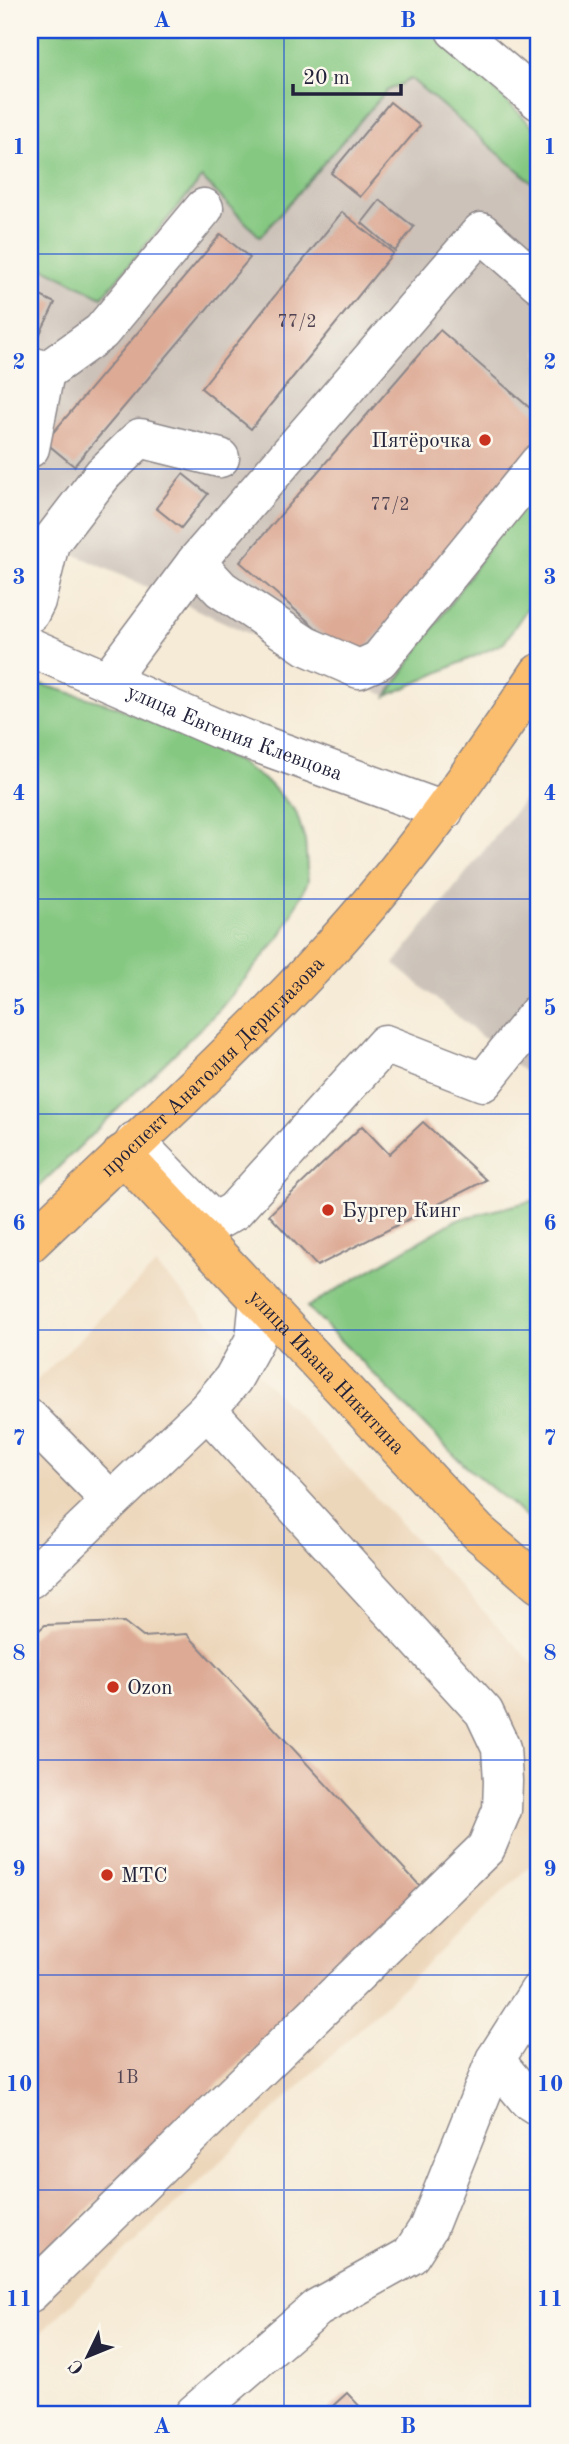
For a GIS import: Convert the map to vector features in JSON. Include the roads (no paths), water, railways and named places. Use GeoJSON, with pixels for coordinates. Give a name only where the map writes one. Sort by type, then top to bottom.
{"type":"FeatureCollection","features":[{"type":"Feature","properties":{"kind":"main road","name":"проспект Анатолия Дериглазова"},"geometry":{"type":"LineString","coordinates":[[30,1243],[271,1010],[329,950],[444,811],[539,673]]}},
{"type":"Feature","properties":{"kind":"main road","name":"улица Ивана Никитина"},"geometry":{"type":"LineString","coordinates":[[129,1148],[259,1299],[478,1532],[539,1584]]}},
{"type":"Feature","properties":{"kind":"street"},"geometry":{"type":"LineString","coordinates":[[455,30],[539,101]]}},
{"type":"Feature","properties":{"kind":"street"},"geometry":{"type":"LineString","coordinates":[[30,448],[38,368],[101,332],[204,208]]}},
{"type":"Feature","properties":{"kind":"street"},"geometry":{"type":"LineString","coordinates":[[108,680],[196,562],[481,232],[539,283]]}},
{"type":"Feature","properties":{"kind":"street"},"geometry":{"type":"LineString","coordinates":[[32,599],[50,543],[103,474],[140,438],[220,458]]}},
{"type":"Feature","properties":{"kind":"street"},"geometry":{"type":"LineString","coordinates":[[196,562],[221,589],[306,646],[359,669],[379,660],[539,463]]}},
{"type":"Feature","properties":{"kind":"street","name":"улица Евгения Клевцова"},"geometry":{"type":"LineString","coordinates":[[30,647],[218,729],[444,811]]}},
{"type":"Feature","properties":{"kind":"street"},"geometry":{"type":"LineString","coordinates":[[129,1148],[208,1215],[220,1219],[234,1211],[385,1044],[483,1082],[539,1012]]}},
{"type":"Feature","properties":{"kind":"street"},"geometry":{"type":"LineString","coordinates":[[30,1578],[207,1410],[233,1380],[255,1339],[259,1299]]}},
{"type":"Feature","properties":{"kind":"street"},"geometry":{"type":"LineString","coordinates":[[30,2293],[485,1848],[502,1810],[501,1748],[484,1712],[207,1410]]}},
{"type":"Feature","properties":{"kind":"street"},"geometry":{"type":"LineString","coordinates":[[30,1419],[111,1501]]}},
{"type":"Feature","properties":{"kind":"street"},"geometry":{"type":"LineString","coordinates":[[194,2414],[317,2308],[410,2256],[428,2228],[495,2060],[539,1991]]}},
{"type":"Feature","properties":{"kind":"street"},"geometry":{"type":"LineString","coordinates":[[495,2060],[528,2100],[539,2107]]}},
{"type":"Feature","properties":{"kind":"place","name":"Пятёрочка"},"geometry":{"type":"Point","coordinates":[485,440]}},
{"type":"Feature","properties":{"kind":"place","name":"Бургер Кинг"},"geometry":{"type":"Point","coordinates":[328,1210]}},
{"type":"Feature","properties":{"kind":"place","name":"Ozon"},"geometry":{"type":"Point","coordinates":[113,1687]}},
{"type":"Feature","properties":{"kind":"place","name":"МТС"},"geometry":{"type":"Point","coordinates":[107,1875]}}]}
